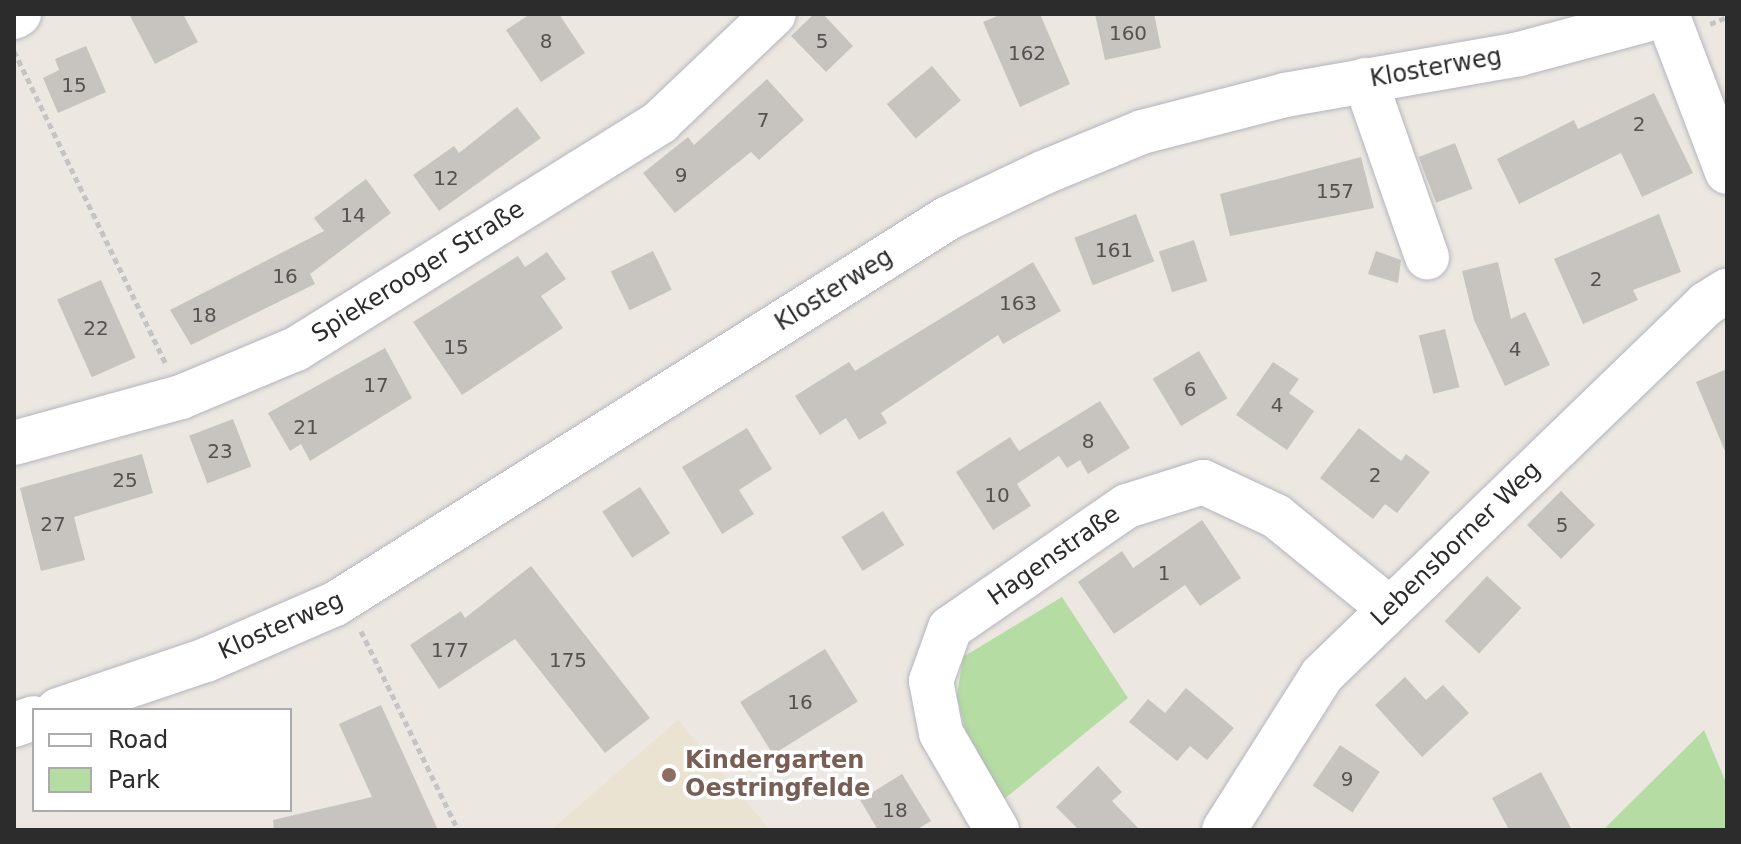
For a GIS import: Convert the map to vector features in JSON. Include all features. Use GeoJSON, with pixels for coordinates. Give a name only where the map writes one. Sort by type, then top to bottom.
{"type":"FeatureCollection","features":[{"type":"Feature","properties":{"kind":"street"},"geometry":{"type":"LineString","coordinates":[[14,17],[19,14]]}},
{"type":"Feature","properties":{"kind":"street","name":"Spiekerooger Straße"},"geometry":{"type":"LineString","coordinates":[[14,443],[181,397],[296,349],[660,122],[774,14]]}},
{"type":"Feature","properties":{"kind":"street"},"geometry":{"type":"LineString","coordinates":[[1668,14],[1727,172]]}},
{"type":"Feature","properties":{"kind":"street","name":"Klosterweg"},"geometry":{"type":"LineString","coordinates":[[64,708],[206,660],[335,604],[948,218],[1142,132],[1365,80],[1519,54],[1668,14]]}},
{"type":"Feature","properties":{"kind":"street"},"geometry":{"type":"LineString","coordinates":[[1365,80],[1427,257]]}},
{"type":"Feature","properties":{"kind":"street","name":"Lebensborner Weg"},"geometry":{"type":"LineString","coordinates":[[1224,830],[1322,675],[1389,608],[1727,291]]}},
{"type":"Feature","properties":{"kind":"street","name":"Hagenstraße"},"geometry":{"type":"LineString","coordinates":[[997,830],[941,733],[931,681],[950,628],[1127,506],[1203,482],[1276,516],[1389,608]]}},
{"type":"Feature","properties":{"kind":"path"},"geometry":{"type":"LineString","coordinates":[[14,50],[181,397]]}},
{"type":"Feature","properties":{"kind":"path"},"geometry":{"type":"LineString","coordinates":[[335,604],[361,630],[458,830]]}},
{"type":"Feature","properties":{"kind":"shaded area","name":"Kindergarten Oestringfelde"},"geometry":{"type":"Polygon","coordinates":[[[678,720],[770,830],[551,830],[678,720]]]}},
{"type":"Feature","properties":{"kind":"green space"},"geometry":{"type":"Polygon","coordinates":[[[1062,597],[1128,698],[1003,800],[970,751],[957,696],[963,657],[1062,597]]]}},
{"type":"Feature","properties":{"kind":"green space"},"geometry":{"type":"Polygon","coordinates":[[[1704,730],[1727,785],[1727,830],[1603,830],[1704,730]]]}},
{"type":"Feature","properties":{"kind":"building"},"geometry":{"type":"Polygon","coordinates":[[[129,14],[183,14],[198,42],[155,64],[129,14]]]}},
{"type":"Feature","properties":{"kind":"building"},"geometry":{"type":"Polygon","coordinates":[[[530,14],[559,14],[585,53],[541,82],[506,30],[530,14]]]}},
{"type":"Feature","properties":{"kind":"building"},"geometry":{"type":"Polygon","coordinates":[[[814,14],[823,14],[853,46],[826,72],[791,36],[814,14]]]}},
{"type":"Feature","properties":{"kind":"building"},"geometry":{"type":"Polygon","coordinates":[[[1002,14],[1040,14],[1070,84],[1020,107],[983,22],[1002,14]]]}},
{"type":"Feature","properties":{"kind":"building"},"geometry":{"type":"Polygon","coordinates":[[[1095,14],[1154,14],[1161,48],[1105,60],[1095,14]]]}},
{"type":"Feature","properties":{"kind":"building"},"geometry":{"type":"Polygon","coordinates":[[[86,46],[106,92],[58,113],[43,78],[59,70],[55,59],[86,46]]]}},
{"type":"Feature","properties":{"kind":"building"},"geometry":{"type":"Polygon","coordinates":[[[932,66],[961,100],[916,138],[887,104],[932,66]]]}},
{"type":"Feature","properties":{"kind":"building"},"geometry":{"type":"Polygon","coordinates":[[[767,79],[804,120],[759,160],[751,152],[675,213],[643,173],[688,137],[694,145],[767,79]]]}},
{"type":"Feature","properties":{"kind":"building"},"geometry":{"type":"Polygon","coordinates":[[[1654,93],[1693,173],[1642,197],[1621,153],[1519,204],[1497,159],[1574,120],[1578,129],[1654,93]]]}},
{"type":"Feature","properties":{"kind":"building"},"geometry":{"type":"Polygon","coordinates":[[[517,107],[541,138],[439,211],[413,175],[454,146],[459,153],[517,107]]]}},
{"type":"Feature","properties":{"kind":"building"},"geometry":{"type":"Polygon","coordinates":[[[1455,143],[1473,189],[1436,203],[1419,157],[1455,143]]]}},
{"type":"Feature","properties":{"kind":"building"},"geometry":{"type":"Polygon","coordinates":[[[1361,157],[1374,208],[1230,236],[1220,194],[1361,157]]]}},
{"type":"Feature","properties":{"kind":"building"},"geometry":{"type":"Polygon","coordinates":[[[366,179],[391,213],[310,274],[315,284],[191,345],[170,310],[324,231],[314,218],[366,179]]]}},
{"type":"Feature","properties":{"kind":"building"},"geometry":{"type":"Polygon","coordinates":[[[1136,214],[1154,262],[1093,285],[1074,238],[1136,214]]]}},
{"type":"Feature","properties":{"kind":"building"},"geometry":{"type":"Polygon","coordinates":[[[1659,214],[1681,272],[1633,290],[1638,300],[1583,324],[1554,259],[1659,214]]]}},
{"type":"Feature","properties":{"kind":"building"},"geometry":{"type":"Polygon","coordinates":[[[1194,240],[1207,281],[1172,292],[1159,251],[1194,240]]]}},
{"type":"Feature","properties":{"kind":"building"},"geometry":{"type":"Polygon","coordinates":[[[653,251],[672,290],[630,310],[611,272],[653,251]]]}},
{"type":"Feature","properties":{"kind":"building"},"geometry":{"type":"Polygon","coordinates":[[[1376,251],[1401,260],[1398,283],[1368,274],[1376,251]]]}},
{"type":"Feature","properties":{"kind":"building"},"geometry":{"type":"Polygon","coordinates":[[[547,252],[566,279],[541,296],[563,328],[462,395],[413,322],[518,256],[525,267],[547,252]]]}},
{"type":"Feature","properties":{"kind":"building"},"geometry":{"type":"Polygon","coordinates":[[[1033,262],[1061,311],[1003,344],[998,335],[881,413],[887,423],[859,440],[846,418],[820,435],[795,396],[849,362],[855,371],[1033,262]]]}},
{"type":"Feature","properties":{"kind":"building"},"geometry":{"type":"Polygon","coordinates":[[[1498,262],[1511,319],[1525,312],[1550,365],[1505,386],[1474,320],[1462,271],[1498,262]]]}},
{"type":"Feature","properties":{"kind":"building"},"geometry":{"type":"Polygon","coordinates":[[[101,280],[136,358],[92,377],[57,300],[101,280]]]}},
{"type":"Feature","properties":{"kind":"building"},"geometry":{"type":"Polygon","coordinates":[[[1445,329],[1460,387],[1433,394],[1419,336],[1445,329]]]}},
{"type":"Feature","properties":{"kind":"building"},"geometry":{"type":"Polygon","coordinates":[[[385,348],[412,398],[310,461],[301,444],[290,451],[268,413],[385,348]]]}},
{"type":"Feature","properties":{"kind":"building"},"geometry":{"type":"Polygon","coordinates":[[[1199,351],[1227,398],[1181,426],[1153,379],[1199,351]]]}},
{"type":"Feature","properties":{"kind":"building"},"geometry":{"type":"Polygon","coordinates":[[[1273,362],[1299,379],[1289,393],[1314,411],[1287,450],[1236,415],[1273,362]]]}},
{"type":"Feature","properties":{"kind":"building"},"geometry":{"type":"Polygon","coordinates":[[[1727,369],[1727,456],[1696,382],[1727,369]]]}},
{"type":"Feature","properties":{"kind":"building"},"geometry":{"type":"Polygon","coordinates":[[[1100,401],[1130,448],[1088,474],[1080,460],[1067,468],[1059,456],[1017,484],[1031,506],[993,530],[956,472],[1010,437],[1019,451],[1100,401]]]}},
{"type":"Feature","properties":{"kind":"building"},"geometry":{"type":"Polygon","coordinates":[[[233,419],[251,467],[207,483],[189,436],[233,419]]]}},
{"type":"Feature","properties":{"kind":"building"},"geometry":{"type":"Polygon","coordinates":[[[747,428],[772,469],[739,490],[754,514],[722,534],[682,467],[747,428]]]}},
{"type":"Feature","properties":{"kind":"building"},"geometry":{"type":"Polygon","coordinates":[[[1359,428],[1401,461],[1406,454],[1430,472],[1397,513],[1385,504],[1373,519],[1320,478],[1359,428]]]}},
{"type":"Feature","properties":{"kind":"building"},"geometry":{"type":"Polygon","coordinates":[[[142,454],[153,493],[74,517],[85,560],[41,571],[20,488],[142,454]]]}},
{"type":"Feature","properties":{"kind":"building"},"geometry":{"type":"Polygon","coordinates":[[[640,487],[670,533],[632,558],[602,512],[640,487]]]}},
{"type":"Feature","properties":{"kind":"building"},"geometry":{"type":"Polygon","coordinates":[[[1561,491],[1595,525],[1561,559],[1527,525],[1561,491]]]}},
{"type":"Feature","properties":{"kind":"building"},"geometry":{"type":"Polygon","coordinates":[[[883,511],[904,545],[863,571],[841,537],[883,511]]]}},
{"type":"Feature","properties":{"kind":"building"},"geometry":{"type":"Polygon","coordinates":[[[1202,520],[1241,578],[1200,606],[1185,585],[1114,634],[1078,582],[1122,551],[1133,568],[1202,520]]]}},
{"type":"Feature","properties":{"kind":"building"},"geometry":{"type":"Polygon","coordinates":[[[531,566],[650,718],[605,753],[515,639],[439,689],[410,645],[461,611],[465,618],[531,566]]]}},
{"type":"Feature","properties":{"kind":"building"},"geometry":{"type":"Polygon","coordinates":[[[1487,576],[1521,608],[1479,653],[1445,621],[1487,576]]]}},
{"type":"Feature","properties":{"kind":"building"},"geometry":{"type":"Polygon","coordinates":[[[825,649],[858,702],[773,755],[740,702],[825,649]]]}},
{"type":"Feature","properties":{"kind":"building"},"geometry":{"type":"Polygon","coordinates":[[[1405,677],[1426,700],[1443,685],[1469,713],[1422,757],[1375,705],[1405,677]]]}},
{"type":"Feature","properties":{"kind":"building"},"geometry":{"type":"Polygon","coordinates":[[[1186,688],[1234,728],[1207,760],[1190,746],[1177,761],[1129,722],[1148,699],[1165,713],[1186,688]]]}},
{"type":"Feature","properties":{"kind":"building"},"geometry":{"type":"Polygon","coordinates":[[[381,705],[438,830],[274,830],[273,820],[372,797],[339,724],[381,705]]]}},
{"type":"Feature","properties":{"kind":"building"},"geometry":{"type":"Polygon","coordinates":[[[1340,745],[1380,772],[1352,812],[1313,786],[1340,745]]]}},
{"type":"Feature","properties":{"kind":"building"},"geometry":{"type":"Polygon","coordinates":[[[1098,766],[1122,792],[1112,801],[1140,830],[1079,830],[1056,807],[1098,766]]]}},
{"type":"Feature","properties":{"kind":"building"},"geometry":{"type":"Polygon","coordinates":[[[1541,772],[1572,830],[1509,830],[1492,798],[1541,772]]]}},
{"type":"Feature","properties":{"kind":"building"},"geometry":{"type":"Polygon","coordinates":[[[902,774],[931,821],[916,830],[878,830],[860,800],[902,774]]]}},
{"type":"Feature","properties":{"kind":"place","name":"Kindergarten Oestringfelde"},"geometry":{"type":"Point","coordinates":[669,775]}}]}
